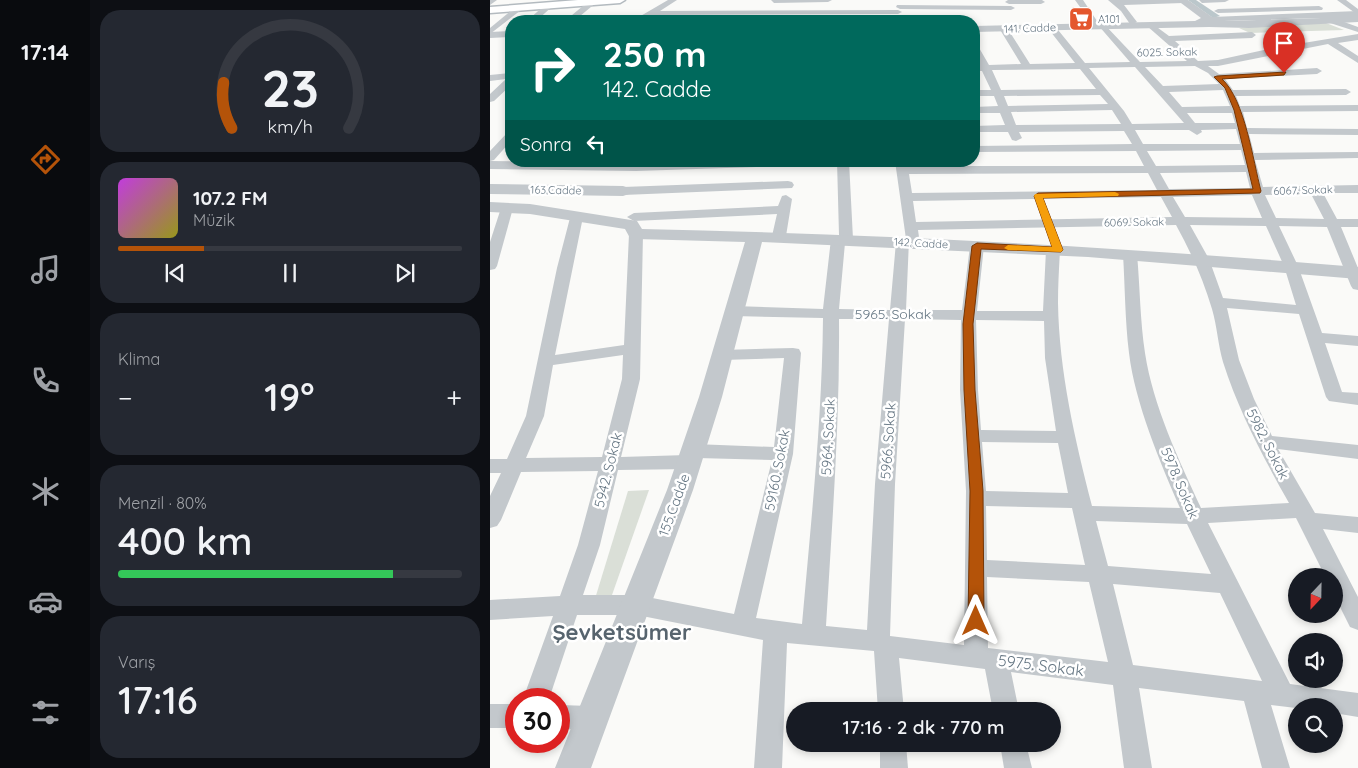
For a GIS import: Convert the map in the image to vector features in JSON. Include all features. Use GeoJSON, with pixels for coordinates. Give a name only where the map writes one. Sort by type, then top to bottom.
{"type":"FeatureCollection","features":[{"type":"Feature","properties":{"kind":"main road"},"geometry":{"type":"LineString","coordinates":[[490,9],[554,3],[620,0]]}},
{"type":"Feature","properties":{"kind":"main road"},"geometry":{"type":"LineString","coordinates":[[490,9],[554,3]]}},
{"type":"Feature","properties":{"kind":"street"},"geometry":{"type":"LineString","coordinates":[[490,3],[493,0]]}},
{"type":"Feature","properties":{"kind":"street"},"geometry":{"type":"LineString","coordinates":[[784,15],[792,0]]}},
{"type":"Feature","properties":{"kind":"street"},"geometry":{"type":"LineString","coordinates":[[767,1],[828,0]]}},
{"type":"Feature","properties":{"kind":"street"},"geometry":{"type":"LineString","coordinates":[[1079,0],[1099,24],[1161,89],[1228,168]]}},
{"type":"Feature","properties":{"kind":"street"},"geometry":{"type":"LineString","coordinates":[[1202,0],[1225,0]]}},
{"type":"Feature","properties":{"kind":"street"},"geometry":{"type":"LineString","coordinates":[[1202,0],[1214,20]]}},
{"type":"Feature","properties":{"kind":"street"},"geometry":{"type":"LineString","coordinates":[[1309,0],[1325,14],[1358,30]]}},
{"type":"Feature","properties":{"kind":"street"},"geometry":{"type":"LineString","coordinates":[[1342,0],[1358,14]]}},
{"type":"Feature","properties":{"kind":"street"},"geometry":{"type":"LineString","coordinates":[[576,15],[594,1]]}},
{"type":"Feature","properties":{"kind":"street"},"geometry":{"type":"LineString","coordinates":[[806,15],[852,9],[900,6],[937,8],[973,4],[1041,1],[1048,20]]}},
{"type":"Feature","properties":{"kind":"street"},"geometry":{"type":"LineString","coordinates":[[1114,1],[1155,1],[1187,6],[1214,20],[1257,36],[1166,39]]}},
{"type":"Feature","properties":{"kind":"street"},"geometry":{"type":"LineString","coordinates":[[1114,1],[1134,22]]}},
{"type":"Feature","properties":{"kind":"street"},"geometry":{"type":"LineString","coordinates":[[646,15],[673,2]]}},
{"type":"Feature","properties":{"kind":"street"},"geometry":{"type":"LineString","coordinates":[[739,15],[741,2]]}},
{"type":"Feature","properties":{"kind":"street"},"geometry":{"type":"LineString","coordinates":[[539,15],[554,3]]}},
{"type":"Feature","properties":{"kind":"street"},"geometry":{"type":"LineString","coordinates":[[1010,3],[1014,25]]}},
{"type":"Feature","properties":{"kind":"street"},"geometry":{"type":"LineString","coordinates":[[512,15],[521,7]]}},
{"type":"Feature","properties":{"kind":"street"},"geometry":{"type":"LineString","coordinates":[[850,15],[852,9]]}},
{"type":"Feature","properties":{"kind":"street"},"geometry":{"type":"LineString","coordinates":[[650,13],[694,15]]}},
{"type":"Feature","properties":{"kind":"street"},"geometry":{"type":"LineString","coordinates":[[1214,20],[1325,14]]}},
{"type":"Feature","properties":{"kind":"street","name":"141. Cadde"},"geometry":{"type":"LineString","coordinates":[[1099,24],[1214,20],[1245,24],[1325,14],[1358,14]]}},
{"type":"Feature","properties":{"kind":"street","name":"141. Cadde"},"geometry":{"type":"LineString","coordinates":[[1325,14],[1358,19]]}},
{"type":"Feature","properties":{"kind":"street","name":"141. Cadde"},"geometry":{"type":"LineString","coordinates":[[980,27],[1003,28],[1048,20]]}},
{"type":"Feature","properties":{"kind":"street","name":"141. Cadde"},"geometry":{"type":"LineString","coordinates":[[980,27],[1014,25],[1048,20],[1099,24],[1150,24],[1214,20]]}},
{"type":"Feature","properties":{"kind":"street","name":"5982. Sokak"},"geometry":{"type":"LineString","coordinates":[[1048,20],[1128,126],[1202,259],[1217,302],[1231,360],[1245,399],[1264,441],[1306,515],[1356,613]]}},
{"type":"Feature","properties":{"kind":"street"},"geometry":{"type":"LineString","coordinates":[[490,35],[505,21]]}},
{"type":"Feature","properties":{"kind":"street"},"geometry":{"type":"LineString","coordinates":[[1150,24],[1166,39],[1217,77],[1229,90],[1237,110],[1257,191],[1291,266],[1335,397],[1358,399]]}},
{"type":"Feature","properties":{"kind":"street"},"geometry":{"type":"LineString","coordinates":[[1003,28],[1027,67]]}},
{"type":"Feature","properties":{"kind":"street"},"geometry":{"type":"LineString","coordinates":[[490,35],[505,36]]}},
{"type":"Feature","properties":{"kind":"street","name":"6025. Sokak"},"geometry":{"type":"LineString","coordinates":[[980,70],[988,73],[1027,67],[1218,63],[1283,45],[1298,47],[1330,41],[1356,39]]}},
{"type":"Feature","properties":{"kind":"street"},"geometry":{"type":"LineString","coordinates":[[1330,41],[1358,60]]}},
{"type":"Feature","properties":{"kind":"street"},"geometry":{"type":"LineString","coordinates":[[1161,89],[1349,94],[1283,45]]}},
{"type":"Feature","properties":{"kind":"street"},"geometry":{"type":"LineString","coordinates":[[980,58],[998,93],[1044,213],[1051,278],[1052,342],[1066,437],[1081,507],[1123,675],[1138,768]]}},
{"type":"Feature","properties":{"kind":"street"},"geometry":{"type":"LineString","coordinates":[[980,76],[988,73]]}},
{"type":"Feature","properties":{"kind":"street"},"geometry":{"type":"LineString","coordinates":[[1217,77],[1324,76]]}},
{"type":"Feature","properties":{"kind":"street"},"geometry":{"type":"LineString","coordinates":[[490,78],[505,78]]}},
{"type":"Feature","properties":{"kind":"street"},"geometry":{"type":"LineString","coordinates":[[490,99],[505,84]]}},
{"type":"Feature","properties":{"kind":"street"},"geometry":{"type":"LineString","coordinates":[[980,93],[1103,92]]}},
{"type":"Feature","properties":{"kind":"street"},"geometry":{"type":"LineString","coordinates":[[980,110],[1115,107]]}},
{"type":"Feature","properties":{"kind":"street"},"geometry":{"type":"LineString","coordinates":[[1179,110],[1358,108]]}},
{"type":"Feature","properties":{"kind":"street"},"geometry":{"type":"LineString","coordinates":[[980,129],[1128,126],[1358,132]]}},
{"type":"Feature","properties":{"kind":"street"},"geometry":{"type":"LineString","coordinates":[[490,141],[505,140]]}},
{"type":"Feature","properties":{"kind":"street"},"geometry":{"type":"LineString","coordinates":[[490,158],[505,144]]}},
{"type":"Feature","properties":{"kind":"street"},"geometry":{"type":"LineString","coordinates":[[980,149],[1211,148],[1250,158],[1358,155]]}},
{"type":"Feature","properties":{"kind":"street"},"geometry":{"type":"LineString","coordinates":[[907,197],[1044,213],[1152,169],[1228,168],[1250,158]]}},
{"type":"Feature","properties":{"kind":"street"},"geometry":{"type":"LineString","coordinates":[[490,166],[505,166]]}},
{"type":"Feature","properties":{"kind":"street"},"geometry":{"type":"LineString","coordinates":[[636,167],[623,191],[634,225],[785,210]]}},
{"type":"Feature","properties":{"kind":"street"},"geometry":{"type":"LineString","coordinates":[[767,236],[785,210],[790,167]]}},
{"type":"Feature","properties":{"kind":"street","name":"5964. Sokak"},"geometry":{"type":"LineString","coordinates":[[813,635],[825,480],[831,369],[831,314],[842,239],[843,167]]}},
{"type":"Feature","properties":{"kind":"street","name":"5966. Sokak"},"geometry":{"type":"LineString","coordinates":[[890,702],[882,643],[885,484],[897,314],[909,237],[907,197],[902,167]]}},
{"type":"Feature","properties":{"kind":"street"},"geometry":{"type":"LineString","coordinates":[[908,167],[1044,213]]}},
{"type":"Feature","properties":{"kind":"street"},"geometry":{"type":"LineString","coordinates":[[623,191],[788,185]]}},
{"type":"Feature","properties":{"kind":"street","name":"163.Cadde"},"geometry":{"type":"LineString","coordinates":[[490,189],[623,191]]}},
{"type":"Feature","properties":{"kind":"street","name":"6067. Sokak"},"geometry":{"type":"LineString","coordinates":[[1044,213],[1166,193],[1358,189]]}},
{"type":"Feature","properties":{"kind":"street"},"geometry":{"type":"LineString","coordinates":[[1315,190],[1332,222],[1356,277]]}},
{"type":"Feature","properties":{"kind":"street"},"geometry":{"type":"LineString","coordinates":[[490,266],[498,207]]}},
{"type":"Feature","properties":{"kind":"street","name":"142. Cadde"},"geometry":{"type":"LineString","coordinates":[[498,207],[530,209],[634,225],[767,236],[842,239],[909,237],[977,246],[1044,213],[1130,254],[1291,266],[1356,277]]}},
{"type":"Feature","properties":{"kind":"street","name":"6069. Sokak"},"geometry":{"type":"LineString","coordinates":[[909,237],[1044,213],[1181,221],[1358,223]]}},
{"type":"Feature","properties":{"kind":"street"},"geometry":{"type":"LineString","coordinates":[[490,520],[534,416],[576,216]]}},
{"type":"Feature","properties":{"kind":"street","name":"5942. Sokak"},"geometry":{"type":"LineString","coordinates":[[540,688],[589,545],[631,379],[634,225]]}},
{"type":"Feature","properties":{"kind":"street","name":"155.Cadde"},"geometry":{"type":"LineString","coordinates":[[573,768],[591,718],[637,605],[692,456],[734,311],[767,236]]}},
{"type":"Feature","properties":{"kind":"street"},"geometry":{"type":"LineString","coordinates":[[977,246],[969,314],[969,390],[976,498],[976,568],[986,658],[1003,702]]}},
{"type":"Feature","properties":{"kind":"street","name":"5978. Sokak"},"geometry":{"type":"LineString","coordinates":[[1130,254],[1137,354],[1148,397],[1166,452],[1194,516],[1282,695]]}},
{"type":"Feature","properties":{"kind":"street"},"geometry":{"type":"LineString","coordinates":[[1217,302],[1305,310]]}},
{"type":"Feature","properties":{"kind":"street","name":"5965. Sokak"},"geometry":{"type":"LineString","coordinates":[[734,311],[1052,316]]}},
{"type":"Feature","properties":{"kind":"street"},"geometry":{"type":"LineString","coordinates":[[1314,337],[1358,341]]}},
{"type":"Feature","properties":{"kind":"street"},"geometry":{"type":"LineString","coordinates":[[546,361],[632,349]]}},
{"type":"Feature","properties":{"kind":"street","name":"59160. Sokak"},"geometry":{"type":"LineString","coordinates":[[722,354],[793,353],[784,454],[743,626]]}},
{"type":"Feature","properties":{"kind":"street"},"geometry":{"type":"LineString","coordinates":[[972,436],[1066,437]]}},
{"type":"Feature","properties":{"kind":"street"},"geometry":{"type":"LineString","coordinates":[[1264,441],[1358,452]]}},
{"type":"Feature","properties":{"kind":"street"},"geometry":{"type":"LineString","coordinates":[[490,466],[610,463],[692,456],[784,454]]}},
{"type":"Feature","properties":{"kind":"street"},"geometry":{"type":"LineString","coordinates":[[976,498],[1194,516],[1306,515],[1358,525]]}},
{"type":"Feature","properties":{"kind":"street"},"geometry":{"type":"LineString","coordinates":[[976,568],[1098,574],[1229,584]]}},
{"type":"Feature","properties":{"kind":"street","name":"5975. Sokak"},"geometry":{"type":"LineString","coordinates":[[490,610],[569,605],[637,605],[776,632],[882,643],[1358,706]]}},
{"type":"Feature","properties":{"kind":"street"},"geometry":{"type":"LineString","coordinates":[[768,768],[776,632]]}},
{"type":"Feature","properties":{"kind":"street"},"geometry":{"type":"LineString","coordinates":[[1254,691],[1276,768]]}},
{"type":"Feature","properties":{"kind":"street"},"geometry":{"type":"LineString","coordinates":[[490,716],[505,716]]}},
{"type":"Feature","properties":{"kind":"street"},"geometry":{"type":"LineString","coordinates":[[570,717],[591,718]]}},
{"type":"Feature","properties":{"kind":"street"},"geometry":{"type":"LineString","coordinates":[[893,752],[894,768]]}},
{"type":"Feature","properties":{"kind":"street"},"geometry":{"type":"LineString","coordinates":[[1015,752],[1018,768]]}},
{"type":"Feature","properties":{"kind":"shaded area"},"geometry":{"type":"Polygon","coordinates":[[[1326,23],[1344,30],[1250,33],[1239,28],[1326,23]]]}},
{"type":"Feature","properties":{"kind":"shaded area"},"geometry":{"type":"Polygon","coordinates":[[[649,490],[612,595],[594,602],[628,491],[649,490]]]}},
{"type":"Feature","properties":{"kind":"waterway"},"geometry":{"type":"LineString","coordinates":[[1191,0],[1216,16]]}},
{"type":"Feature","properties":{"kind":"slow traffic"},"geometry":{"type":"LineString","coordinates":[[1008,248],[1058,250],[1038,196],[1115,194]]}},
{"type":"Feature","properties":{"kind":"place","name":"A101"},"geometry":{"type":"Point","coordinates":[1081,19]}},
{"type":"Feature","properties":{"kind":"district","name":"Şevketsümer"},"geometry":{"type":"Point","coordinates":[622,632]}},
{"type":"Feature","properties":{"kind":"route"},"geometry":{"type":"LineString","coordinates":[[976,621],[976,491],[969,390],[968,324],[977,246],[1058,250],[1038,196],[1257,191],[1237,110],[1228,87],[1217,77],[1284,73]]}}]}
